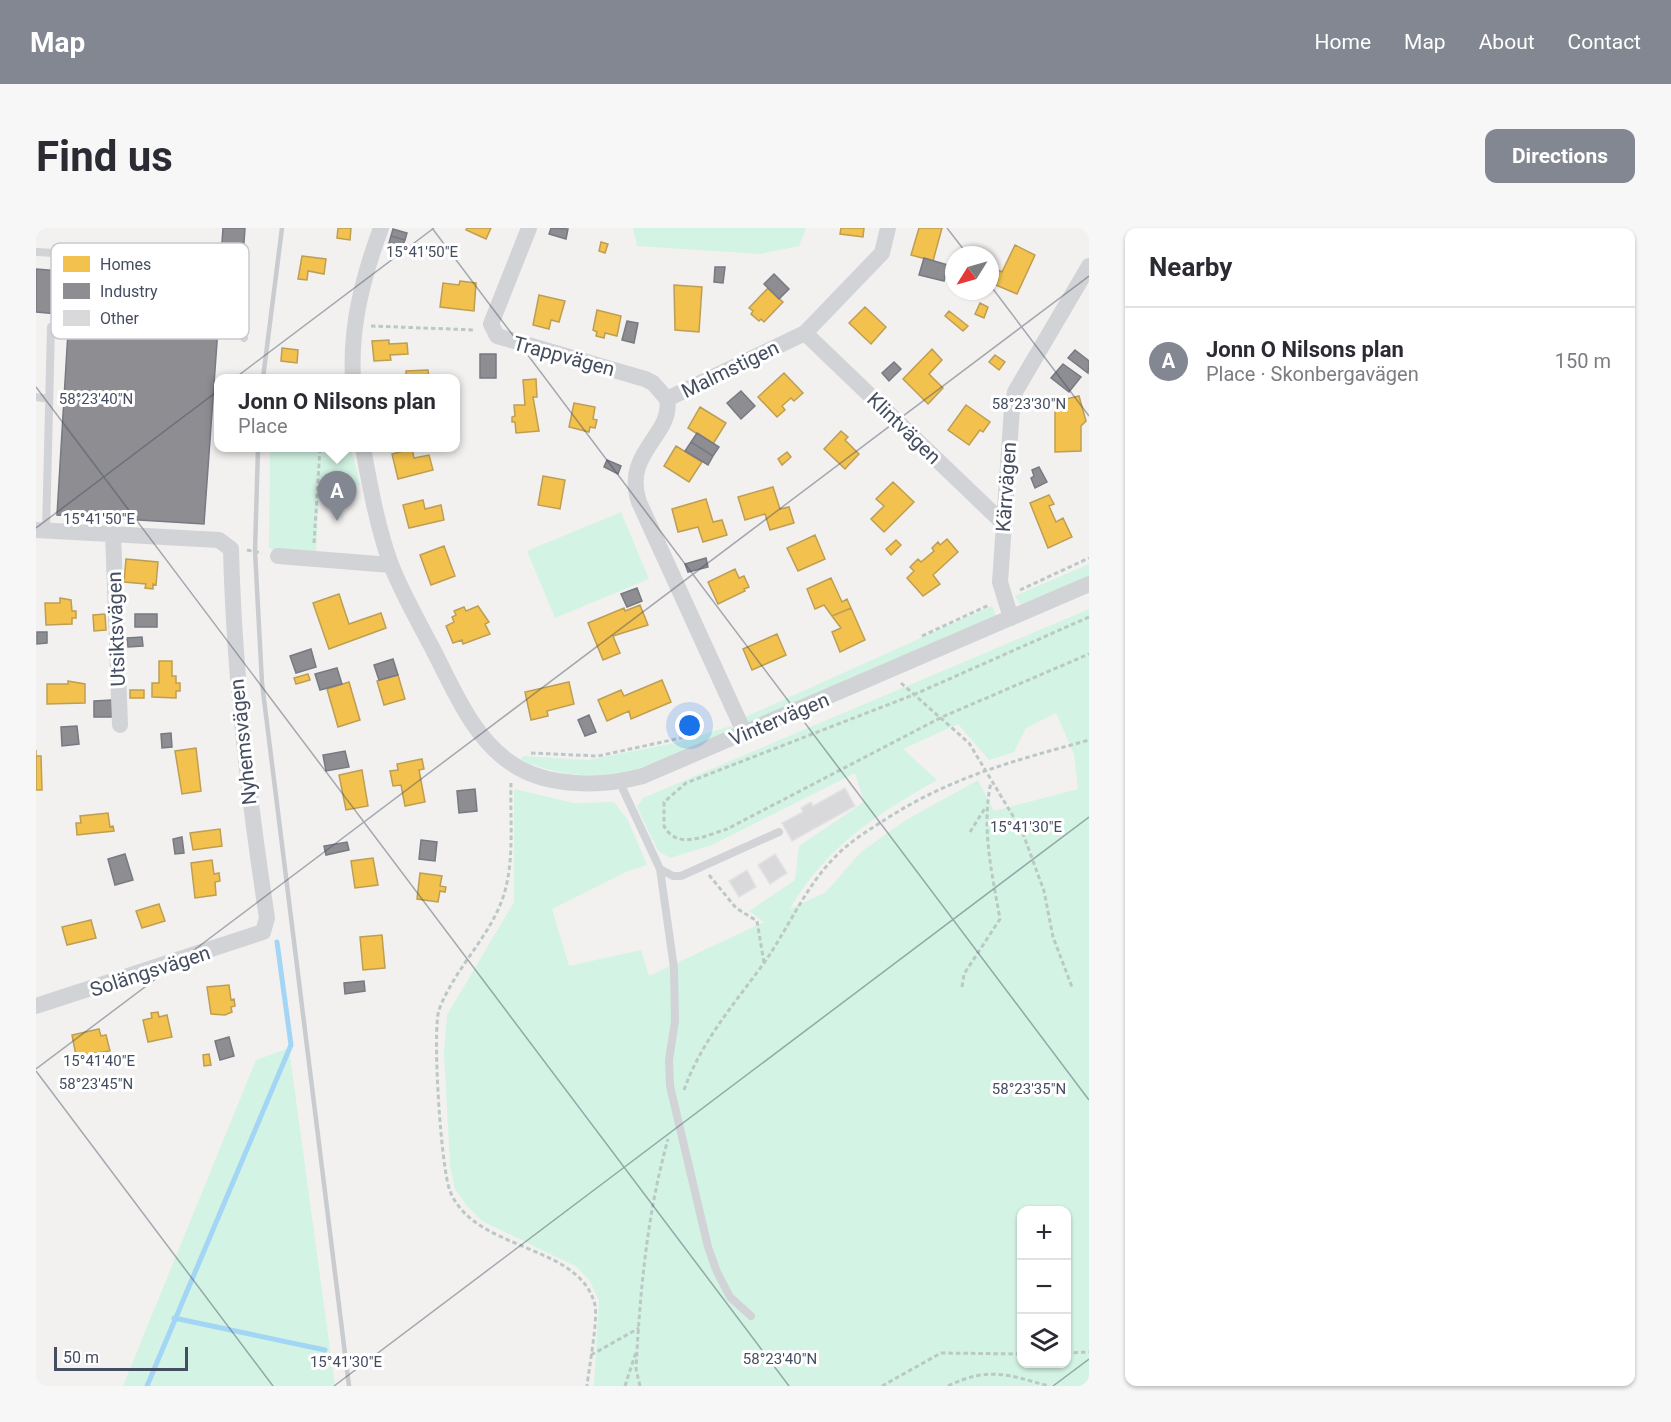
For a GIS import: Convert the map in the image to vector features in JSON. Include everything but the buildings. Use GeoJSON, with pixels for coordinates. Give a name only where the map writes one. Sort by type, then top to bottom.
{"type":"FeatureCollection","features":[{"type":"Feature","properties":{"kind":"street"},"geometry":{"type":"LineString","coordinates":[[353,374],[355,325],[360,292],[381,228]]}},
{"type":"Feature","properties":{"kind":"street","name":"Trappvägen"},"geometry":{"type":"LineString","coordinates":[[529,228],[493,318],[492,330],[502,339],[645,379],[653,383],[667,399]]}},
{"type":"Feature","properties":{"kind":"street","name":"Malmstigen"},"geometry":{"type":"LineString","coordinates":[[745,734],[635,492],[636,468],[668,414],[667,399],[805,333],[882,253],[888,228]]}},
{"type":"Feature","properties":{"kind":"street","name":"Kärrvägen"},"geometry":{"type":"LineString","coordinates":[[1011,618],[1003,598],[1000,582],[1015,392],[1089,266]]}},
{"type":"Feature","properties":{"kind":"street","name":"Klintvägen"},"geometry":{"type":"LineString","coordinates":[[805,333],[1004,524]]}},
{"type":"Feature","properties":{"kind":"street","name":"Vintervägen"},"geometry":{"type":"LineString","coordinates":[[364,452],[379,529],[391,565],[469,716],[487,742],[512,764],[541,777],[561,781],[620,783],[643,776],[1089,584]]}},
{"type":"Feature","properties":{"kind":"street"},"geometry":{"type":"LineString","coordinates":[[41,531],[219,540],[231,549]]}},
{"type":"Feature","properties":{"kind":"street","name":"Utsiktsvägen"},"geometry":{"type":"LineString","coordinates":[[112,533],[120,725]]}},
{"type":"Feature","properties":{"kind":"street","name":"Nyhemsvägen"},"geometry":{"type":"LineString","coordinates":[[231,549],[234,645],[242,739],[267,918],[262,932]]}},
{"type":"Feature","properties":{"kind":"street"},"geometry":{"type":"LineString","coordinates":[[278,556],[391,565]]}},
{"type":"Feature","properties":{"kind":"street","name":"Solängsvägen"},"geometry":{"type":"LineString","coordinates":[[36,1006],[262,932]]}},
{"type":"Feature","properties":{"kind":"lane"},"geometry":{"type":"LineString","coordinates":[[36,252],[51,253]]}},
{"type":"Feature","properties":{"kind":"lane"},"geometry":{"type":"LineString","coordinates":[[41,531],[51,327]]}},
{"type":"Feature","properties":{"kind":"lane"},"geometry":{"type":"LineString","coordinates":[[36,398],[48,399]]}},
{"type":"Feature","properties":{"kind":"lane"},"geometry":{"type":"LineString","coordinates":[[620,783],[660,869],[674,968],[675,1021],[669,1060],[670,1086],[708,1247],[721,1284],[730,1298],[751,1316]]}},
{"type":"Feature","properties":{"kind":"lane"},"geometry":{"type":"LineString","coordinates":[[660,869],[673,876],[681,876],[779,832]]}},
{"type":"Feature","properties":{"kind":"path"},"geometry":{"type":"LineString","coordinates":[[384,327],[492,330]]}},
{"type":"Feature","properties":{"kind":"path"},"geometry":{"type":"LineString","coordinates":[[313,560],[320,452]]}},
{"type":"Feature","properties":{"kind":"path"},"geometry":{"type":"LineString","coordinates":[[231,549],[278,556]]}},
{"type":"Feature","properties":{"kind":"path"},"geometry":{"type":"LineString","coordinates":[[920,636],[1089,558]]}},
{"type":"Feature","properties":{"kind":"path"},"geometry":{"type":"LineString","coordinates":[[1089,617],[914,695],[677,788],[664,802],[662,810],[666,832],[680,840],[691,840],[727,829],[942,717],[1089,654]]}},
{"type":"Feature","properties":{"kind":"path"},"geometry":{"type":"LineString","coordinates":[[889,672],[969,743],[986,769],[1022,831],[1044,891],[1053,937],[1072,987]]}},
{"type":"Feature","properties":{"kind":"path"},"geometry":{"type":"LineString","coordinates":[[587,1386],[595,1306],[585,1284],[566,1268],[470,1220],[454,1200],[445,1173],[436,1022],[447,995],[490,925],[507,887],[512,764],[522,753],[598,756],[666,743],[699,733]]}},
{"type":"Feature","properties":{"kind":"path"},"geometry":{"type":"LineString","coordinates":[[640,1386],[636,1369],[645,1250],[653,1203],[676,1112],[698,1056],[764,963],[834,857],[869,830],[906,806],[952,782],[986,769],[1089,740]]}},
{"type":"Feature","properties":{"kind":"path"},"geometry":{"type":"LineString","coordinates":[[962,987],[964,974],[1000,919],[988,853],[986,806],[991,781]]}},
{"type":"Feature","properties":{"kind":"path"},"geometry":{"type":"LineString","coordinates":[[970,832],[986,806]]}},
{"type":"Feature","properties":{"kind":"path"},"geometry":{"type":"LineString","coordinates":[[703,867],[736,908],[757,921],[764,963]]}},
{"type":"Feature","properties":{"kind":"path"},"geometry":{"type":"LineString","coordinates":[[591,1355],[639,1328]]}},
{"type":"Feature","properties":{"kind":"path"},"geometry":{"type":"LineString","coordinates":[[625,1386],[637,1347]]}},
{"type":"Feature","properties":{"kind":"path"},"geometry":{"type":"LineString","coordinates":[[1071,1353],[1089,1352]]}},
{"type":"Feature","properties":{"kind":"path"},"geometry":{"type":"LineString","coordinates":[[882,1386],[941,1353],[1017,1354]]}},
{"type":"Feature","properties":{"kind":"path"},"geometry":{"type":"LineString","coordinates":[[948,1386],[981,1373],[1009,1375],[1049,1386]]}},
{"type":"Feature","properties":{"kind":"green space"},"geometry":{"type":"Polygon","coordinates":[[[633,228],[806,228],[799,246],[760,254],[637,246],[633,228]]]}},
{"type":"Feature","properties":{"kind":"green space"},"geometry":{"type":"Polygon","coordinates":[[[270,452],[352,452],[360,485],[319,493],[316,552],[280,553],[269,548],[270,452]]]}},
{"type":"Feature","properties":{"kind":"green space"},"geometry":{"type":"Polygon","coordinates":[[[621,512],[649,579],[555,618],[527,551],[621,512]]]}},
{"type":"Feature","properties":{"kind":"green space"},"geometry":{"type":"Polygon","coordinates":[[[1089,564],[1089,578],[1032,603],[1020,604],[1015,596],[1089,564]]]}},
{"type":"Feature","properties":{"kind":"green space"},"geometry":{"type":"Polygon","coordinates":[[[992,606],[996,616],[748,726],[743,718],[992,606]]]}},
{"type":"Feature","properties":{"kind":"green space"},"geometry":{"type":"Polygon","coordinates":[[[1089,609],[1089,1386],[594,1386],[599,1301],[590,1281],[577,1267],[482,1221],[455,1189],[450,1165],[444,1053],[447,1015],[514,902],[514,789],[574,803],[614,802],[628,820],[647,865],[628,871],[552,909],[569,966],[641,950],[649,976],[764,922],[749,911],[795,880],[799,846],[864,802],[855,773],[712,845],[670,858],[658,851],[637,807],[643,798],[1089,609]],[[1056,713],[1026,728],[1014,752],[989,760],[958,724],[903,749],[937,780],[893,806],[854,834],[820,867],[790,909],[826,892],[861,852],[906,820],[978,780],[994,811],[1078,789],[1074,754],[1056,713]]]}},
{"type":"Feature","properties":{"kind":"green space"},"geometry":{"type":"Polygon","coordinates":[[[731,726],[736,733],[656,764],[630,770],[578,775],[551,770],[521,760],[523,756],[588,760],[679,742],[731,726]]]}},
{"type":"Feature","properties":{"kind":"green space"},"geometry":{"type":"Polygon","coordinates":[[[289,1048],[335,1386],[123,1386],[256,1060],[289,1048]]]}},
{"type":"Feature","properties":{"kind":"waterway"},"geometry":{"type":"LineString","coordinates":[[147,1386],[291,1045],[277,942]]}},
{"type":"Feature","properties":{"kind":"waterway"},"geometry":{"type":"LineString","coordinates":[[174,1318],[325,1350]]}},
{"type":"Feature","properties":{"kind":"railway"},"geometry":{"type":"LineString","coordinates":[[264,374],[282,228]]}},
{"type":"Feature","properties":{"kind":"railway"},"geometry":{"type":"LineString","coordinates":[[258,452],[255,551],[262,683],[349,1386]]}},
{"type":"Feature","properties":{"kind":"place","name":"Jonn O Nilsons plan"},"geometry":{"type":"Point","coordinates":[337,521]}}]}
